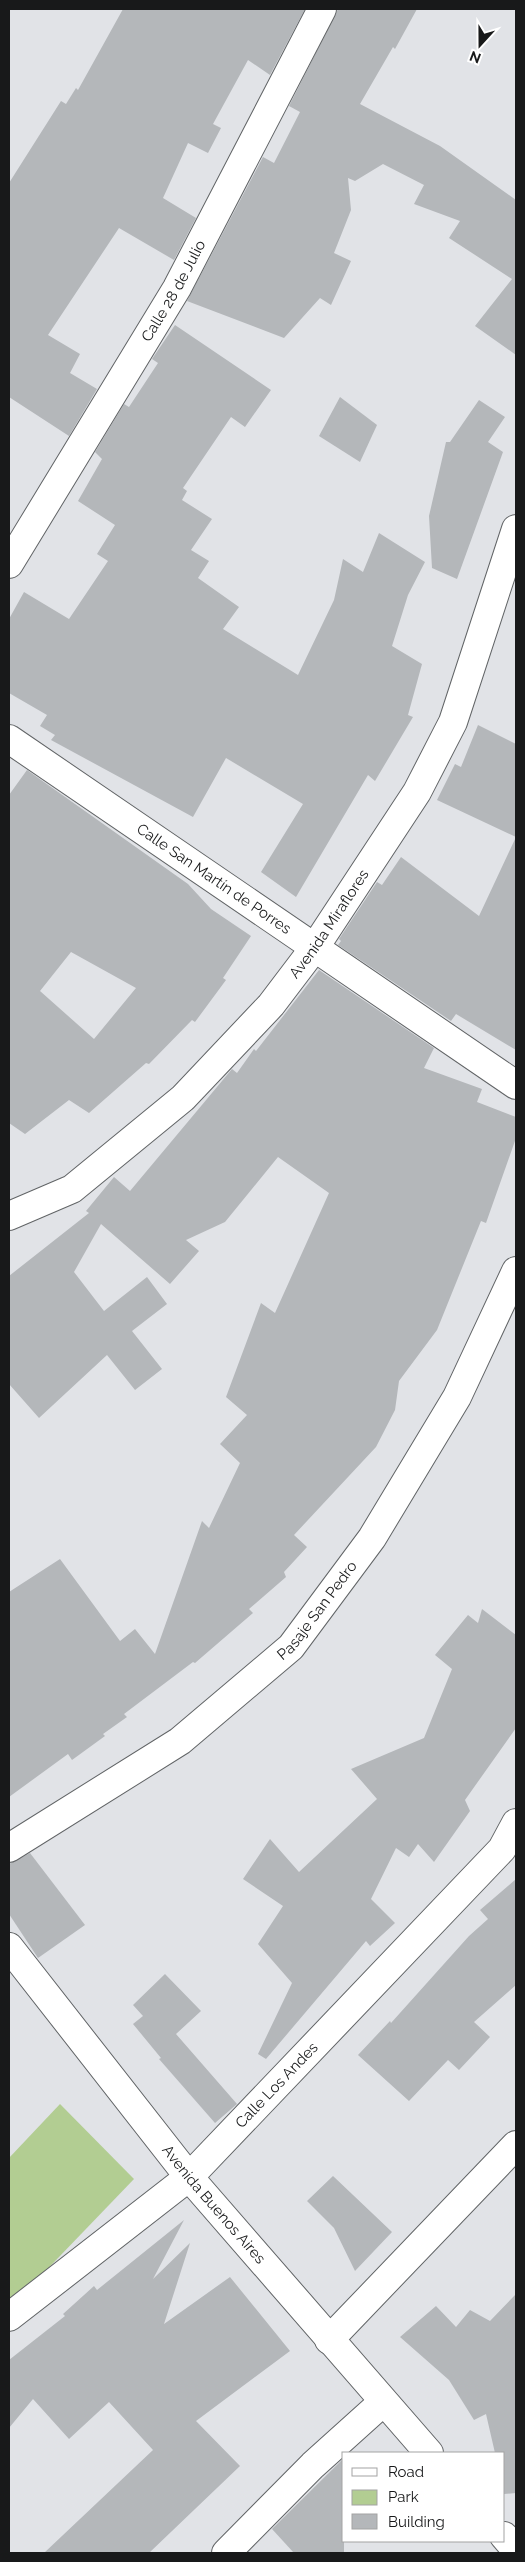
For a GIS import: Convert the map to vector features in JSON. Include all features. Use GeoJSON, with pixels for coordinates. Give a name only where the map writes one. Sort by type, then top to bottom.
{"type":"FeatureCollection","features":[{"type":"Feature","properties":{"kind":"street","name":"Calle 28 de Julio"},"geometry":{"type":"LineString","coordinates":[[9,564],[177,288],[322,9]]}},
{"type":"Feature","properties":{"kind":"street","name":"Avenida Miraflores"},"geometry":{"type":"LineString","coordinates":[[9,1216],[72,1189],[183,1098],[271,1005],[315,946],[418,792],[453,722],[516,529]]}},
{"type":"Feature","properties":{"kind":"street","name":"Calle San Martín de Porres"},"geometry":{"type":"LineString","coordinates":[[9,739],[315,946],[516,1085]]}},
{"type":"Feature","properties":{"kind":"street","name":"Pasaje San Pedro"},"geometry":{"type":"LineString","coordinates":[[9,1848],[180,1741],[291,1647],[372,1538],[452,1405],[516,1271]]}},
{"type":"Feature","properties":{"kind":"street","name":"Calle Los Andes"},"geometry":{"type":"LineString","coordinates":[[9,2317],[189,2177],[502,1849],[516,1823]]}},
{"type":"Feature","properties":{"kind":"street","name":"Avenida Buenos Aires"},"geometry":{"type":"LineString","coordinates":[[9,1947],[189,2177],[428,2452]]}},
{"type":"Feature","properties":{"kind":"street"},"geometry":{"type":"LineString","coordinates":[[329,2340],[516,2145]]}},
{"type":"Feature","properties":{"kind":"street"},"geometry":{"type":"LineString","coordinates":[[226,2553],[313,2465],[383,2402]]}},
{"type":"Feature","properties":{"kind":"street"},"geometry":{"type":"LineString","coordinates":[[505,2537],[516,2550]]}},
{"type":"Feature","properties":{"kind":"green space"},"geometry":{"type":"Polygon","coordinates":[[[60,2104],[134,2179],[9,2309],[9,2158],[60,2104]]]}},
{"type":"Feature","properties":{"kind":"building"},"geometry":{"type":"Polygon","coordinates":[[[123,9],[305,9],[270,75],[248,60],[213,124],[221,128],[208,153],[188,143],[163,198],[196,218],[174,260],[119,228],[48,335],[80,354],[70,373],[97,389],[69,436],[9,397],[9,183],[61,101],[66,104],[76,88],[78,90],[123,9]]]}},
{"type":"Feature","properties":{"kind":"building"},"geometry":{"type":"Polygon","coordinates":[[[338,9],[417,9],[395,49],[393,47],[360,104],[440,146],[516,200],[516,355],[475,326],[512,279],[449,238],[460,221],[414,204],[424,185],[383,164],[355,181],[348,178],[351,210],[334,253],[351,261],[331,305],[320,298],[284,338],[187,301],[263,157],[274,163],[300,112],[289,106],[338,9]]]}},
{"type":"Feature","properties":{"kind":"building"},"geometry":{"type":"Polygon","coordinates":[[[175,325],[271,390],[245,427],[231,417],[183,488],[187,491],[182,500],[212,519],[191,550],[209,561],[198,578],[239,607],[223,629],[298,675],[334,600],[343,559],[363,572],[379,533],[425,562],[408,595],[392,646],[422,664],[408,715],[413,717],[375,781],[368,775],[296,897],[261,872],[303,804],[226,758],[193,817],[51,740],[55,735],[40,726],[47,715],[9,693],[9,619],[24,592],[69,619],[108,561],[97,554],[115,525],[78,501],[102,459],[95,452],[124,404],[129,407],[158,363],[152,359],[175,325]]]}},
{"type":"Feature","properties":{"kind":"building"},"geometry":{"type":"Polygon","coordinates":[[[340,397],[377,425],[360,462],[319,436],[340,397]]]}},
{"type":"Feature","properties":{"kind":"building"},"geometry":{"type":"Polygon","coordinates":[[[479,400],[505,417],[488,442],[503,452],[457,579],[432,568],[429,516],[446,442],[450,442],[479,400]]]}},
{"type":"Feature","properties":{"kind":"building"},"geometry":{"type":"Polygon","coordinates":[[[478,725],[516,744],[516,837],[437,800],[455,764],[461,767],[478,725]]]}},
{"type":"Feature","properties":{"kind":"building"},"geometry":{"type":"Polygon","coordinates":[[[27,770],[188,884],[211,909],[251,936],[223,978],[226,980],[195,1022],[192,1020],[149,1064],[146,1063],[89,1113],[69,1100],[25,1134],[9,1123],[9,795],[27,770]],[[71,952],[40,991],[94,1039],[136,988],[71,952]]]}},
{"type":"Feature","properties":{"kind":"building"},"geometry":{"type":"Polygon","coordinates":[[[516,837],[516,1050],[456,1014],[451,1021],[338,945],[341,941],[339,939],[377,882],[382,885],[401,857],[479,916],[516,837]]]}},
{"type":"Feature","properties":{"kind":"building"},"geometry":{"type":"Polygon","coordinates":[[[319,970],[434,1048],[424,1068],[482,1089],[477,1102],[516,1117],[516,1138],[486,1223],[481,1221],[437,1330],[399,1381],[395,1410],[376,1447],[294,1535],[307,1547],[284,1572],[286,1577],[249,1609],[253,1613],[195,1663],[193,1662],[124,1714],[127,1717],[103,1734],[105,1736],[72,1760],[68,1754],[9,1797],[9,1592],[60,1559],[120,1641],[135,1629],[155,1654],[202,1521],[209,1528],[240,1463],[220,1444],[247,1415],[226,1397],[261,1303],[275,1313],[329,1193],[278,1157],[225,1222],[186,1240],[199,1251],[170,1284],[101,1224],[74,1272],[104,1311],[147,1277],[167,1304],[132,1331],[162,1369],[135,1390],[107,1355],[39,1418],[9,1384],[9,1276],[89,1213],[86,1211],[114,1177],[130,1191],[232,1069],[237,1073],[254,1049],[256,1051],[319,970]]]}},
{"type":"Feature","properties":{"kind":"building"},"geometry":{"type":"Polygon","coordinates":[[[482,1609],[516,1635],[516,1728],[465,1800],[470,1811],[434,1862],[418,1844],[409,1857],[396,1848],[371,1899],[395,1923],[370,1946],[366,1941],[266,2059],[258,2054],[292,1983],[258,1944],[283,1906],[243,1879],[270,1839],[299,1872],[377,1799],[351,1769],[424,1738],[452,1669],[435,1655],[468,1615],[478,1623],[482,1609]]]}},
{"type":"Feature","properties":{"kind":"building"},"geometry":{"type":"Polygon","coordinates":[[[30,1853],[85,1925],[38,1958],[9,1914],[9,1864],[30,1853]]]}},
{"type":"Feature","properties":{"kind":"building"},"geometry":{"type":"Polygon","coordinates":[[[516,1879],[516,1985],[474,2022],[490,2037],[459,2070],[448,2060],[409,2101],[358,2055],[390,2021],[391,2023],[469,1936],[488,1919],[480,1910],[516,1879]]]}},
{"type":"Feature","properties":{"kind":"building"},"geometry":{"type":"Polygon","coordinates":[[[165,1974],[201,2011],[176,2034],[237,2104],[215,2123],[159,2059],[161,2058],[133,2024],[143,2016],[133,2005],[165,1974]]]}},
{"type":"Feature","properties":{"kind":"building"},"geometry":{"type":"Polygon","coordinates":[[[333,2176],[392,2232],[355,2271],[334,2228],[307,2201],[333,2176]]]}},
{"type":"Feature","properties":{"kind":"building"},"geometry":{"type":"Polygon","coordinates":[[[184,2220],[153,2279],[190,2243],[164,2324],[230,2277],[290,2351],[196,2421],[240,2466],[149,2553],[44,2553],[153,2450],[109,2402],[69,2439],[33,2399],[9,2428],[9,2360],[65,2316],[63,2314],[94,2286],[97,2290],[184,2220]]]}},
{"type":"Feature","properties":{"kind":"building"},"geometry":{"type":"Polygon","coordinates":[[[516,2294],[516,2493],[505,2494],[505,2452],[495,2452],[486,2414],[474,2420],[449,2380],[400,2337],[436,2306],[456,2327],[470,2310],[490,2321],[516,2294]]]}},
{"type":"Feature","properties":{"kind":"building"},"geometry":{"type":"Polygon","coordinates":[[[342,2460],[342,2542],[344,2542],[344,2553],[294,2553],[272,2529],[342,2460]]]}}]}
